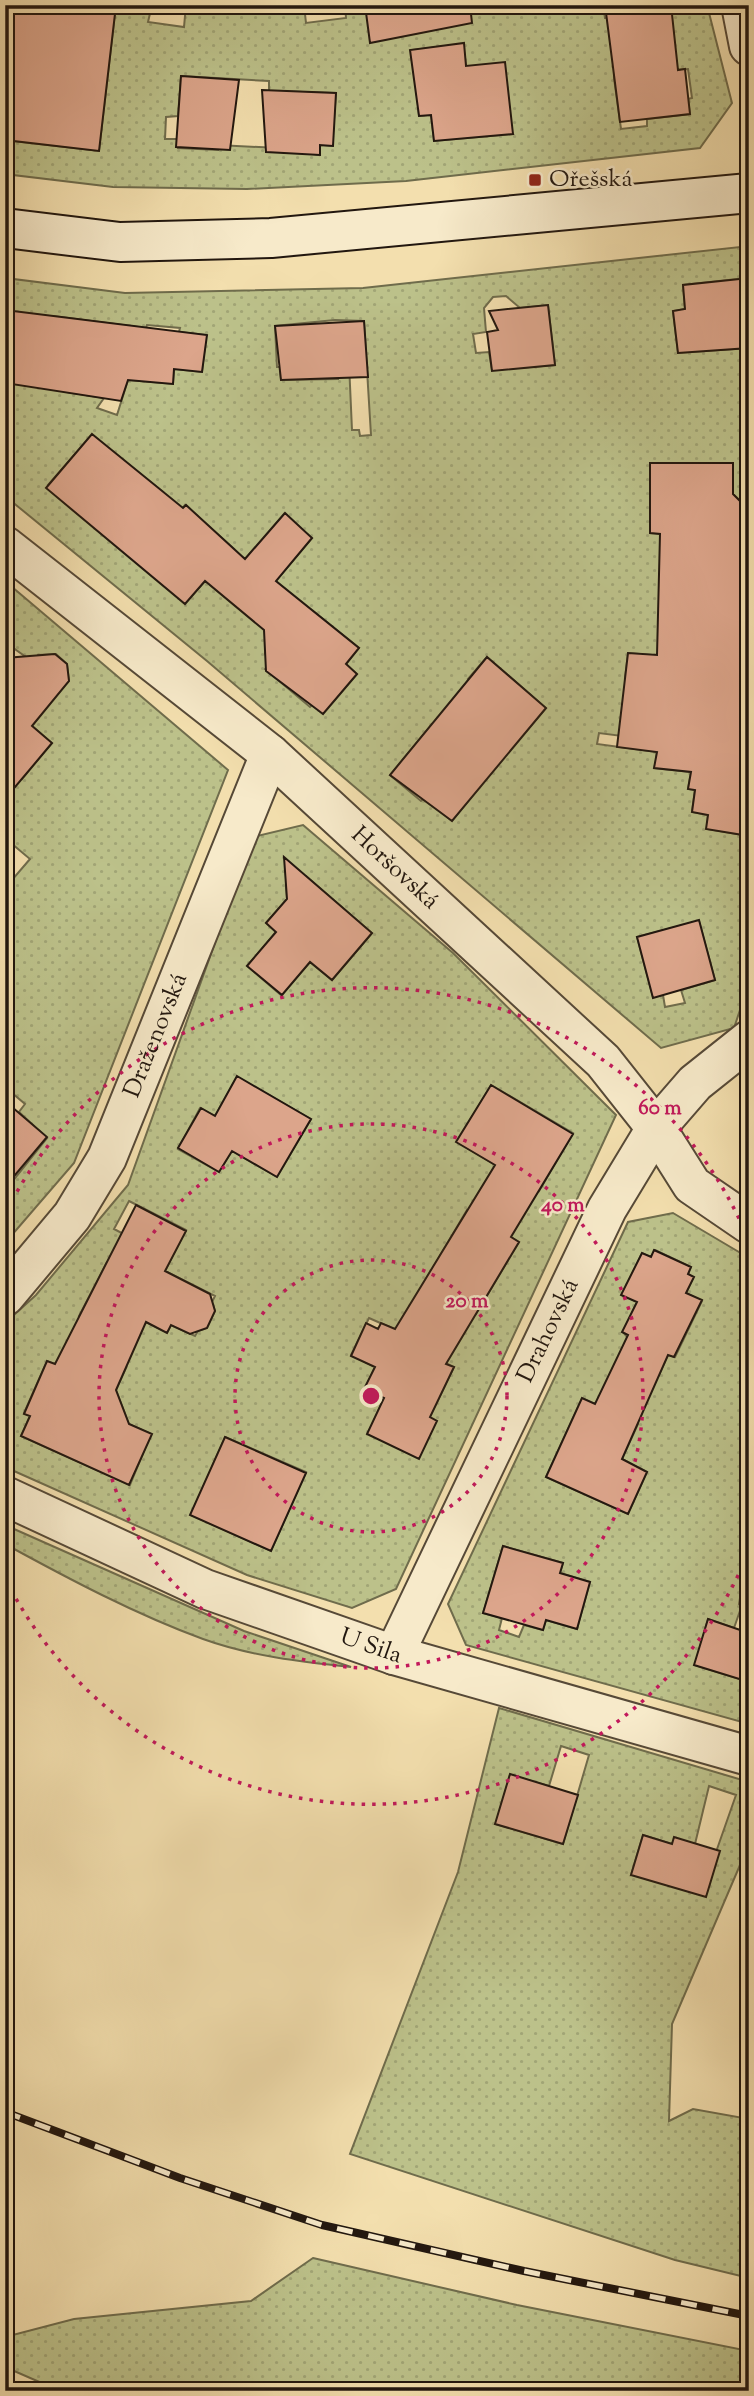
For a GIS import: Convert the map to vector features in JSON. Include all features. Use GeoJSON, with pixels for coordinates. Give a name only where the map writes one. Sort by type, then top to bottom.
{"type":"FeatureCollection","features":[{"type":"Feature","properties":{"kind":"street"},"geometry":{"type":"LineString","coordinates":[[741,5],[749,46]]}},
{"type":"Feature","properties":{"kind":"street"},"geometry":{"type":"LineString","coordinates":[[5,228],[120,242],[271,238],[749,193]]}},
{"type":"Feature","properties":{"kind":"street","name":"Horšovská"},"geometry":{"type":"LineString","coordinates":[[5,546],[270,754],[603,1061],[656,1128],[692,1185],[749,1224]]}},
{"type":"Feature","properties":{"kind":"street","name":"Draženovská"},"geometry":{"type":"LineString","coordinates":[[5,1296],[72,1216],[107,1158],[270,754]]}},
{"type":"Feature","properties":{"kind":"street","name":"Drahovská"},"geometry":{"type":"LineString","coordinates":[[394,1655],[607,1209],[656,1128],[695,1083],[749,1040]]}},
{"type":"Feature","properties":{"kind":"street","name":"U Sila"},"geometry":{"type":"LineString","coordinates":[[5,1496],[205,1589],[394,1655],[749,1756]]}},
{"type":"Feature","properties":{"kind":"green space"},"geometry":{"type":"Polygon","coordinates":[[[116,5],[152,5],[148,22],[184,27],[186,5],[304,5],[306,23],[346,18],[345,5],[603,5],[605,18],[614,18],[614,78],[621,129],[647,126],[647,119],[690,114],[688,99],[692,98],[688,69],[675,70],[671,5],[707,5],[732,103],[700,148],[406,181],[247,189],[113,187],[5,174],[5,140],[99,151],[116,5]],[[463,44],[413,50],[419,116],[431,115],[434,141],[513,134],[466,66],[463,44]],[[181,76],[178,116],[166,117],[165,139],[178,139],[178,148],[218,150],[218,145],[278,148],[319,155],[320,145],[332,146],[336,93],[269,91],[269,81],[181,76]]]}},
{"type":"Feature","properties":{"kind":"green space"},"geometry":{"type":"Polygon","coordinates":[[[749,246],[749,294],[746,278],[683,285],[685,309],[673,311],[678,353],[749,348],[749,548],[743,549],[743,576],[659,574],[659,593],[737,597],[736,654],[749,655],[749,688],[733,686],[730,700],[714,698],[711,708],[707,708],[704,729],[710,731],[710,739],[671,734],[669,742],[599,733],[597,744],[657,752],[655,768],[691,772],[688,789],[695,790],[692,812],[708,815],[707,829],[749,836],[749,983],[734,1028],[661,1048],[207,661],[5,496],[5,354],[10,310],[5,309],[5,278],[125,293],[363,288],[749,246]],[[506,296],[493,297],[484,308],[486,332],[473,334],[476,353],[489,352],[492,370],[555,365],[548,305],[520,308],[506,296]],[[53,316],[48,354],[57,355],[54,381],[67,383],[66,392],[104,398],[97,408],[117,415],[128,380],[173,384],[174,369],[202,372],[206,335],[179,332],[180,328],[147,325],[146,328],[53,316]],[[335,320],[275,326],[277,367],[280,367],[281,380],[338,379],[337,363],[349,363],[352,430],[359,430],[360,436],[371,435],[364,321],[335,320]],[[98,440],[83,457],[76,453],[48,485],[69,506],[111,537],[133,511],[141,518],[163,492],[98,440]],[[650,463],[650,533],[676,534],[676,548],[697,549],[697,534],[732,534],[732,523],[741,515],[741,502],[733,494],[733,463],[650,463]],[[185,505],[138,561],[185,603],[234,549],[185,505]],[[284,514],[245,559],[239,555],[212,586],[230,601],[258,569],[274,583],[312,538],[284,514]],[[313,611],[287,642],[276,640],[265,653],[269,664],[265,669],[310,707],[312,705],[323,714],[357,674],[346,664],[359,648],[313,611]],[[628,653],[625,678],[695,687],[699,659],[628,653]],[[487,657],[468,679],[527,730],[546,708],[487,657]],[[447,720],[439,729],[432,724],[390,775],[421,801],[424,798],[452,821],[491,773],[468,754],[476,745],[447,720]],[[699,921],[637,937],[653,997],[663,995],[665,1007],[685,1003],[681,990],[715,980],[699,921]]]}},
{"type":"Feature","properties":{"kind":"green space"},"geometry":{"type":"Polygon","coordinates":[[[5,581],[228,770],[74,1163],[5,1243],[5,1185],[8,1187],[47,1138],[19,1112],[25,1104],[5,1087],[5,888],[30,859],[5,838],[5,765],[22,779],[52,743],[30,724],[69,681],[67,664],[56,654],[38,655],[33,662],[5,642],[5,581]]]}},
{"type":"Feature","properties":{"kind":"green space"},"geometry":{"type":"Polygon","coordinates":[[[303,825],[453,953],[616,1115],[396,1589],[352,1608],[247,1575],[5,1467],[5,1323],[36,1295],[128,1185],[253,837],[303,825]],[[306,876],[293,878],[286,887],[287,899],[266,923],[276,932],[247,966],[281,995],[310,962],[332,980],[372,933],[306,876]],[[237,1077],[215,1116],[200,1108],[178,1149],[219,1172],[232,1151],[277,1177],[311,1119],[237,1077]],[[491,1085],[457,1142],[539,1191],[573,1133],[491,1085]],[[129,1201],[114,1229],[139,1242],[107,1262],[79,1316],[102,1327],[148,1318],[146,1322],[167,1333],[171,1325],[195,1336],[198,1331],[207,1328],[215,1311],[212,1302],[215,1296],[165,1271],[186,1230],[129,1201]],[[467,1210],[424,1283],[476,1314],[519,1242],[467,1210]],[[369,1318],[351,1355],[375,1367],[365,1389],[384,1398],[368,1434],[430,1417],[454,1367],[390,1337],[394,1329],[369,1318]],[[47,1361],[24,1413],[30,1416],[21,1436],[130,1485],[151,1434],[129,1424],[116,1390],[126,1368],[92,1380],[47,1361]],[[225,1437],[191,1515],[271,1551],[306,1472],[225,1437]]]}},
{"type":"Feature","properties":{"kind":"green space"},"geometry":{"type":"Polygon","coordinates":[[[673,1213],[749,1258],[749,1588],[743,1599],[740,1598],[739,1604],[742,1605],[734,1628],[708,1619],[695,1665],[746,1681],[749,1724],[466,1645],[448,1604],[628,1222],[673,1213]],[[655,1250],[651,1257],[642,1253],[622,1295],[637,1302],[623,1332],[659,1375],[668,1355],[675,1357],[702,1301],[686,1293],[693,1278],[688,1274],[691,1267],[655,1250]],[[582,1398],[546,1477],[628,1514],[647,1472],[622,1459],[638,1424],[582,1398]],[[503,1546],[483,1613],[502,1618],[499,1630],[519,1637],[524,1625],[543,1630],[546,1620],[577,1629],[590,1582],[560,1573],[563,1563],[503,1546]]]}},
{"type":"Feature","properties":{"kind":"green space"},"geometry":{"type":"Polygon","coordinates":[[[5,1525],[244,1631],[351,1667],[258,1654],[221,1645],[152,1619],[5,1544],[5,1525]]]}},
{"type":"Feature","properties":{"kind":"green space"},"geometry":{"type":"Polygon","coordinates":[[[499,1708],[749,1782],[749,1844],[672,2024],[669,2121],[693,2109],[749,2119],[749,2278],[675,2260],[350,2154],[458,1872],[499,1708]],[[561,1746],[549,1786],[510,1775],[496,1824],[563,1844],[589,1755],[561,1746]],[[709,1786],[695,1844],[672,1844],[643,1835],[631,1875],[716,1852],[736,1795],[709,1786]]]}},
{"type":"Feature","properties":{"kind":"green space"},"geometry":{"type":"Polygon","coordinates":[[[313,2258],[517,2305],[749,2351],[749,2391],[60,2391],[5,2367],[5,2337],[74,2319],[251,2301],[313,2258]]]}},
{"type":"Feature","properties":{"kind":"building"},"geometry":{"type":"Polygon","coordinates":[[[9,5],[116,5],[99,151],[5,140],[5,13],[8,13],[9,5]]]}},
{"type":"Feature","properties":{"kind":"building"},"geometry":{"type":"Polygon","coordinates":[[[365,5],[470,5],[472,23],[370,43],[365,5]]]}},
{"type":"Feature","properties":{"kind":"building"},"geometry":{"type":"Polygon","coordinates":[[[605,5],[671,5],[678,70],[685,69],[690,114],[620,122],[605,5]]]}},
{"type":"Feature","properties":{"kind":"building"},"geometry":{"type":"Polygon","coordinates":[[[464,43],[466,66],[505,62],[513,134],[434,141],[431,115],[419,116],[410,50],[464,43]]]}},
{"type":"Feature","properties":{"kind":"building"},"geometry":{"type":"Polygon","coordinates":[[[181,76],[239,80],[230,150],[176,147],[181,76]]]}},
{"type":"Feature","properties":{"kind":"building"},"geometry":{"type":"Polygon","coordinates":[[[262,90],[336,93],[333,146],[320,145],[320,155],[266,152],[262,90]]]}},
{"type":"Feature","properties":{"kind":"building"},"geometry":{"type":"Polygon","coordinates":[[[749,278],[749,348],[678,353],[673,311],[685,309],[683,285],[749,278]]]}},
{"type":"Feature","properties":{"kind":"building"},"geometry":{"type":"Polygon","coordinates":[[[548,305],[555,365],[492,371],[487,332],[498,330],[489,311],[548,305]]]}},
{"type":"Feature","properties":{"kind":"building"},"geometry":{"type":"Polygon","coordinates":[[[5,310],[207,335],[202,372],[174,369],[173,384],[128,380],[121,401],[5,383],[5,310]]]}},
{"type":"Feature","properties":{"kind":"building"},"geometry":{"type":"Polygon","coordinates":[[[364,321],[368,377],[281,380],[275,326],[364,321]]]}},
{"type":"Feature","properties":{"kind":"building"},"geometry":{"type":"Polygon","coordinates":[[[92,434],[183,508],[186,505],[245,559],[285,513],[312,538],[276,581],[359,648],[346,664],[357,674],[323,714],[266,671],[264,630],[205,581],[185,604],[46,488],[92,434]]]}},
{"type":"Feature","properties":{"kind":"building"},"geometry":{"type":"Polygon","coordinates":[[[650,463],[733,463],[733,494],[741,502],[741,548],[749,548],[749,836],[706,829],[708,815],[692,812],[695,790],[688,789],[691,772],[654,768],[657,752],[617,747],[628,653],[657,655],[660,534],[650,533],[650,463]]]}},
{"type":"Feature","properties":{"kind":"building"},"geometry":{"type":"Polygon","coordinates":[[[55,654],[67,664],[69,681],[32,726],[52,743],[5,799],[5,658],[55,654]]]}},
{"type":"Feature","properties":{"kind":"building"},"geometry":{"type":"Polygon","coordinates":[[[487,657],[546,708],[452,821],[390,775],[487,657]]]}},
{"type":"Feature","properties":{"kind":"building"},"geometry":{"type":"Polygon","coordinates":[[[284,857],[372,933],[332,980],[310,962],[282,995],[247,966],[276,932],[266,923],[287,899],[284,857]]]}},
{"type":"Feature","properties":{"kind":"building"},"geometry":{"type":"Polygon","coordinates":[[[699,920],[715,980],[653,998],[637,937],[699,920]]]}},
{"type":"Feature","properties":{"kind":"building"},"geometry":{"type":"Polygon","coordinates":[[[237,1076],[311,1119],[277,1177],[232,1151],[219,1172],[178,1148],[201,1108],[215,1116],[237,1076]]]}},
{"type":"Feature","properties":{"kind":"building"},"geometry":{"type":"Polygon","coordinates":[[[491,1085],[573,1134],[511,1237],[519,1242],[446,1364],[454,1367],[430,1417],[437,1421],[419,1459],[367,1434],[384,1398],[364,1389],[375,1367],[351,1356],[366,1323],[378,1329],[381,1323],[395,1329],[495,1165],[456,1142],[491,1085]]]}},
{"type":"Feature","properties":{"kind":"building"},"geometry":{"type":"Polygon","coordinates":[[[5,1101],[47,1137],[5,1187],[5,1101]]]}},
{"type":"Feature","properties":{"kind":"building"},"geometry":{"type":"Polygon","coordinates":[[[136,1205],[186,1231],[165,1271],[210,1294],[215,1311],[207,1328],[190,1334],[171,1325],[167,1333],[146,1322],[116,1390],[129,1424],[152,1434],[129,1485],[21,1436],[30,1416],[24,1414],[47,1361],[55,1364],[136,1205]]]}},
{"type":"Feature","properties":{"kind":"building"},"geometry":{"type":"Polygon","coordinates":[[[654,1250],[691,1267],[688,1274],[694,1277],[686,1293],[702,1300],[674,1357],[668,1355],[622,1459],[647,1472],[628,1514],[546,1477],[582,1398],[595,1404],[628,1335],[622,1332],[637,1302],[621,1295],[642,1253],[651,1257],[654,1250]]]}},
{"type":"Feature","properties":{"kind":"building"},"geometry":{"type":"Polygon","coordinates":[[[225,1437],[306,1473],[271,1551],[190,1515],[225,1437]]]}},
{"type":"Feature","properties":{"kind":"building"},"geometry":{"type":"Polygon","coordinates":[[[503,1546],[563,1563],[560,1573],[590,1582],[577,1629],[546,1620],[543,1630],[483,1613],[503,1546]]]}},
{"type":"Feature","properties":{"kind":"building"},"geometry":{"type":"Polygon","coordinates":[[[708,1619],[749,1633],[749,1682],[694,1665],[708,1619]]]}},
{"type":"Feature","properties":{"kind":"building"},"geometry":{"type":"Polygon","coordinates":[[[510,1774],[578,1795],[563,1844],[495,1824],[510,1774]]]}},
{"type":"Feature","properties":{"kind":"building"},"geometry":{"type":"Polygon","coordinates":[[[643,1835],[672,1844],[674,1837],[720,1851],[706,1897],[631,1875],[643,1835]]]}},
{"type":"Feature","properties":{"kind":"railway"},"geometry":{"type":"LineString","coordinates":[[5,2112],[180,2178],[322,2225],[524,2271],[749,2316]]}},
{"type":"Feature","properties":{"kind":"place","name":"Ořešská"},"geometry":{"type":"Point","coordinates":[535,180]}}]}
